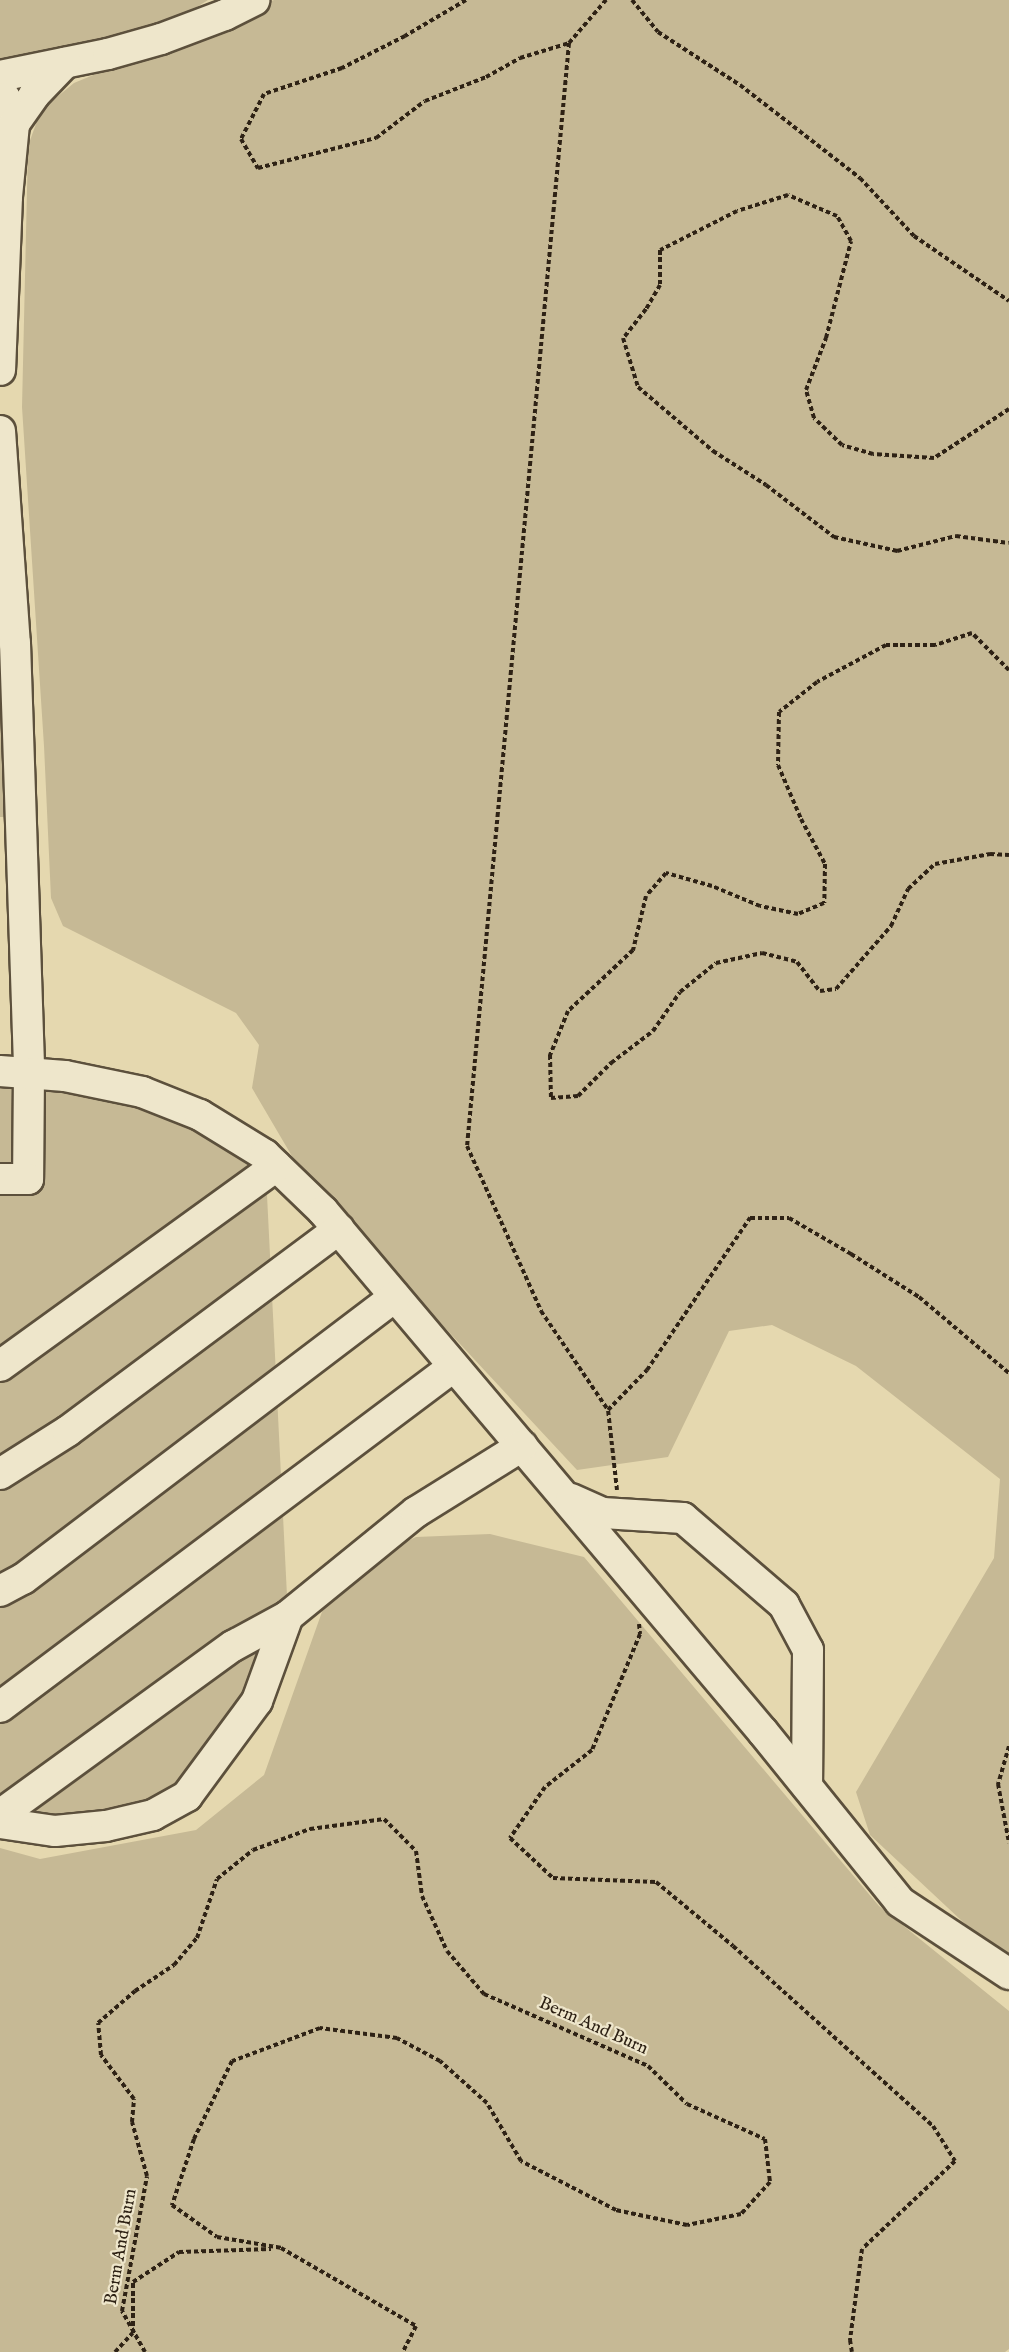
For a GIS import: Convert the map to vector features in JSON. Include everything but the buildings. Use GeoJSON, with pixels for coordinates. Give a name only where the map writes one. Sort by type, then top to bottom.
{"type":"FeatureCollection","features":[{"type":"Feature","properties":{"kind":"lane"},"geometry":{"type":"LineString","coordinates":[[0,76],[161,39],[225,15],[254,0]]}},
{"type":"Feature","properties":{"kind":"lane"},"geometry":{"type":"LineString","coordinates":[[14,124],[34,96],[64,63]]}},
{"type":"Feature","properties":{"kind":"lane"},"geometry":{"type":"LineString","coordinates":[[0,94],[5,98],[14,124],[7,197],[0,370]]}},
{"type":"Feature","properties":{"kind":"lane"},"geometry":{"type":"LineString","coordinates":[[0,431],[15,643],[14,1072],[28,1179],[0,1179]]}},
{"type":"Feature","properties":{"kind":"lane"},"geometry":{"type":"LineString","coordinates":[[14,1072],[65,1076],[152,1096],[200,1115],[265,1155],[339,1229],[807,1786],[900,1902],[1009,1974]]}},
{"type":"Feature","properties":{"kind":"lane"},"geometry":{"type":"LineString","coordinates":[[0,1366],[276,1166]]}},
{"type":"Feature","properties":{"kind":"lane"},"geometry":{"type":"LineString","coordinates":[[0,1474],[68,1431],[339,1229]]}},
{"type":"Feature","properties":{"kind":"lane"},"geometry":{"type":"LineString","coordinates":[[0,1591],[23,1579],[395,1297]]}},
{"type":"Feature","properties":{"kind":"lane"},"geometry":{"type":"LineString","coordinates":[[0,1707],[453,1367]]}},
{"type":"Feature","properties":{"kind":"lane"},"geometry":{"type":"LineString","coordinates":[[0,1815],[233,1646],[288,1616],[416,1512],[522,1446]]}},
{"type":"Feature","properties":{"kind":"lane"},"geometry":{"type":"LineString","coordinates":[[564,1496],[603,1513],[683,1518],[784,1605],[808,1650],[807,1786]]}},
{"type":"Feature","properties":{"kind":"lane"},"geometry":{"type":"LineString","coordinates":[[0,1823],[55,1831],[98,1827],[153,1815],[187,1796],[256,1701],[288,1616]]}},
{"type":"Feature","properties":{"kind":"path"},"geometry":{"type":"LineString","coordinates":[[466,0],[405,36],[342,68],[264,94],[241,139],[258,168],[376,138],[425,101],[486,77],[520,58],[570,42],[606,0]]}},
{"type":"Feature","properties":{"kind":"path"},"geometry":{"type":"LineString","coordinates":[[632,0],[658,32],[759,99],[860,177],[914,236],[1009,301]]}},
{"type":"Feature","properties":{"kind":"path"},"geometry":{"type":"LineString","coordinates":[[570,42],[467,1146],[541,1311],[608,1410]]}},
{"type":"Feature","properties":{"kind":"path"},"geometry":{"type":"LineString","coordinates":[[1009,409],[934,458],[873,454],[842,445],[814,418],[806,390],[826,338],[851,241],[837,216],[788,195],[737,211],[660,250],[660,285],[646,309],[623,338],[638,387],[677,423],[713,451],[766,485],[834,537],[897,551],[956,536],[1009,543]]}},
{"type":"Feature","properties":{"kind":"path"},"geometry":{"type":"LineString","coordinates":[[1009,670],[972,633],[935,645],[886,645],[817,681],[779,712],[778,765],[801,819],[825,864],[824,903],[798,914],[760,906],[712,886],[666,873],[646,896],[633,950],[568,1011],[550,1054],[551,1098],[578,1096],[611,1063],[653,1031],[680,992],[716,963],[762,953],[797,962],[820,991],[836,988],[891,926],[908,889],[935,864],[990,854],[1009,855]]}},
{"type":"Feature","properties":{"kind":"path"},"geometry":{"type":"LineString","coordinates":[[1009,1746],[998,1784],[1009,1843]]}},
{"type":"Feature","properties":{"kind":"path","name":"Berm And Burn"},"geometry":{"type":"LineString","coordinates":[[145,2352],[122,2311],[147,2176],[132,2122],[134,2099],[101,2055],[98,2023],[135,1991],[174,1965],[197,1938],[217,1879],[253,1850],[310,1829],[384,1820],[416,1851],[422,1896],[447,1951],[484,1994],[648,2066],[687,2104],[765,2139],[770,2182],[741,2214],[687,2225],[616,2210],[521,2161],[487,2103],[440,2061],[397,2038],[320,2028],[232,2061],[194,2139],[172,2205],[217,2238],[282,2248]]}},
{"type":"Feature","properties":{"kind":"path"},"geometry":{"type":"LineString","coordinates":[[116,2352],[134,2333],[133,2282],[179,2252],[282,2248],[416,2326],[403,2352]]}},
{"type":"Feature","properties":{"kind":"shaded area"},"geometry":{"type":"Polygon","coordinates":[[[0,0],[208,0],[181,17],[0,112],[0,0]]]}},
{"type":"Feature","properties":{"kind":"shaded area"},"geometry":{"type":"Polygon","coordinates":[[[274,0],[1009,0],[1009,1965],[870,1835],[856,1792],[994,1558],[1000,1479],[856,1366],[772,1325],[729,1331],[668,1457],[577,1470],[303,1175],[252,1088],[259,1045],[236,1013],[63,926],[51,898],[44,746],[22,407],[28,146],[41,110],[74,83],[274,0]]]}},
{"type":"Feature","properties":{"kind":"shaded area"},"geometry":{"type":"Polygon","coordinates":[[[0,666],[8,817],[0,817],[0,666]]]}},
{"type":"Feature","properties":{"kind":"shaded area"},"geometry":{"type":"Polygon","coordinates":[[[0,1071],[142,1092],[265,1155],[288,1616],[257,1701],[153,1815],[0,1823],[0,1071]]]}},
{"type":"Feature","properties":{"kind":"shaded area"},"geometry":{"type":"Polygon","coordinates":[[[490,1534],[584,1557],[879,1906],[1009,2011],[1009,2349],[1005,2352],[0,2352],[0,1848],[40,1859],[196,1830],[264,1775],[323,1609],[352,1567],[416,1537],[490,1534]]]}}]}
